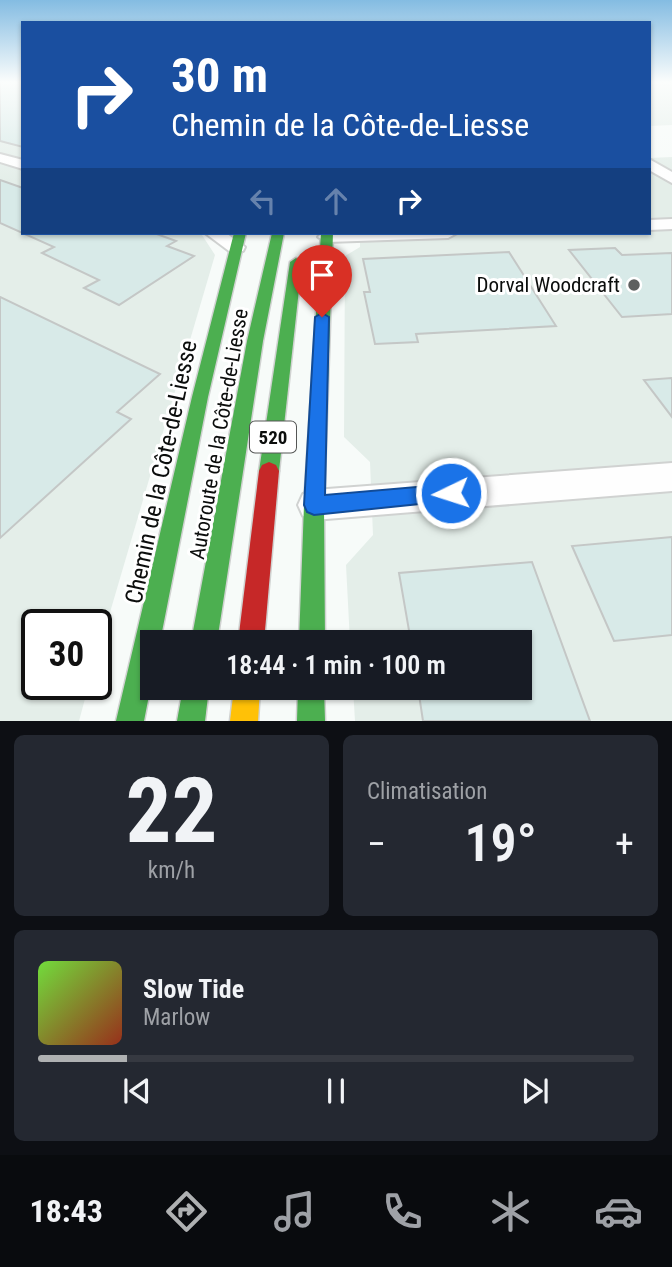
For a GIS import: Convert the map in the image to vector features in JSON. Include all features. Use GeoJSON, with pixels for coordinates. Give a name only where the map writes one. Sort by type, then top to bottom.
{"type":"FeatureCollection","features":[{"type":"Feature","properties":{"kind":"main road","name":"Autoroute de la Côte-de-Liesse"},"geometry":{"type":"LineString","coordinates":[[206,630],[256,341],[278,235]]}},
{"type":"Feature","properties":{"kind":"main road"},"geometry":{"type":"LineString","coordinates":[[312,630],[314,505],[327,235]]}},
{"type":"Feature","properties":{"kind":"main road","name":"Chemin de la Côte-de-Liesse"},"geometry":{"type":"LineString","coordinates":[[130,721],[200,397],[247,237]]}},
{"type":"Feature","properties":{"kind":"main road","name":"520"},"geometry":{"type":"LineString","coordinates":[[252,630],[264,514],[299,244]]}},
{"type":"Feature","properties":{"kind":"main road"},"geometry":{"type":"LineString","coordinates":[[255,259],[256,341]]}},
{"type":"Feature","properties":{"kind":"main road"},"geometry":{"type":"LineString","coordinates":[[191,721],[194,700]]}},
{"type":"Feature","properties":{"kind":"main road"},"geometry":{"type":"LineString","coordinates":[[244,721],[246,700]]}},
{"type":"Feature","properties":{"kind":"main road"},"geometry":{"type":"LineString","coordinates":[[311,700],[311,721]]}},
{"type":"Feature","properties":{"kind":"street"},"geometry":{"type":"LineString","coordinates":[[0,158],[21,164]]}},
{"type":"Feature","properties":{"kind":"street"},"geometry":{"type":"LineString","coordinates":[[651,164],[672,180]]}},
{"type":"Feature","properties":{"kind":"street"},"geometry":{"type":"LineString","coordinates":[[651,225],[672,224]]}},
{"type":"Feature","properties":{"kind":"street"},"geometry":{"type":"LineString","coordinates":[[314,505],[672,477]]}},
{"type":"Feature","properties":{"kind":"shaded area"},"geometry":{"type":"Polygon","coordinates":[[[0,115],[21,115],[21,235],[202,235],[215,255],[111,609],[21,609],[21,700],[85,700],[79,721],[0,721],[0,115]]]}},
{"type":"Feature","properties":{"kind":"shaded area"},"geometry":{"type":"Polygon","coordinates":[[[651,115],[672,115],[672,125],[651,126],[651,115]]]}},
{"type":"Feature","properties":{"kind":"shaded area"},"geometry":{"type":"Polygon","coordinates":[[[672,157],[672,721],[355,721],[354,700],[532,700],[532,630],[349,630],[346,565],[373,535],[370,462],[344,437],[345,256],[360,247],[360,235],[651,235],[651,158],[672,157]]]}},
{"type":"Feature","properties":{"kind":"building"},"geometry":{"type":"Polygon","coordinates":[[[0,115],[21,115],[21,146],[0,141],[0,115]]]}},
{"type":"Feature","properties":{"kind":"building"},"geometry":{"type":"Polygon","coordinates":[[[0,180],[21,187],[21,232],[0,223],[0,180]]]}},
{"type":"Feature","properties":{"kind":"building"},"geometry":{"type":"Polygon","coordinates":[[[27,235],[160,235],[176,241],[167,246],[194,256],[119,305],[84,288],[99,280],[42,253],[54,247],[27,235]]]}},
{"type":"Feature","properties":{"kind":"building","name":"Dorval Woodcraft"},"geometry":{"type":"Polygon","coordinates":[[[615,248],[622,255],[672,253],[672,314],[622,317],[569,250],[615,248]]]}},
{"type":"Feature","properties":{"kind":"building"},"geometry":{"type":"Polygon","coordinates":[[[509,252],[556,326],[416,334],[418,342],[375,344],[364,292],[370,292],[363,259],[509,252]]]}},
{"type":"Feature","properties":{"kind":"building"},"geometry":{"type":"Polygon","coordinates":[[[0,297],[160,374],[117,412],[131,419],[0,538],[0,297]]]}},
{"type":"Feature","properties":{"kind":"building"},"geometry":{"type":"Polygon","coordinates":[[[672,378],[672,417],[644,380],[672,378]]]}},
{"type":"Feature","properties":{"kind":"building"},"geometry":{"type":"Polygon","coordinates":[[[672,537],[672,635],[614,641],[572,546],[672,537]]]}},
{"type":"Feature","properties":{"kind":"building"},"geometry":{"type":"Polygon","coordinates":[[[532,562],[590,721],[423,721],[420,700],[532,700],[532,630],[409,630],[399,573],[532,562]]]}},
{"type":"Feature","properties":{"kind":"traffic: fast"},"geometry":{"type":"LineString","coordinates":[[130,721],[200,397],[240,235]]}},
{"type":"Feature","properties":{"kind":"traffic: fast"},"geometry":{"type":"LineString","coordinates":[[206,630],[255,341],[278,235]]}},
{"type":"Feature","properties":{"kind":"traffic: fast"},"geometry":{"type":"LineString","coordinates":[[312,630],[314,505],[327,235]]}},
{"type":"Feature","properties":{"kind":"traffic: fast"},"geometry":{"type":"LineString","coordinates":[[269,471],[296,262]]}},
{"type":"Feature","properties":{"kind":"traffic: fast"},"geometry":{"type":"LineString","coordinates":[[191,721],[194,700]]}},
{"type":"Feature","properties":{"kind":"traffic: fast"},"geometry":{"type":"LineString","coordinates":[[311,700],[311,721]]}},
{"type":"Feature","properties":{"kind":"traffic: slow"},"geometry":{"type":"LineString","coordinates":[[244,721],[246,700]]}},
{"type":"Feature","properties":{"kind":"traffic: jam"},"geometry":{"type":"LineString","coordinates":[[252,630],[269,471]]}},
{"type":"Feature","properties":{"kind":"place","name":"Dorval Woodcraft"},"geometry":{"type":"Point","coordinates":[634,285]}},
{"type":"Feature","properties":{"kind":"route"},"geometry":{"type":"LineString","coordinates":[[322,317],[314,505],[451,493]]}}]}
